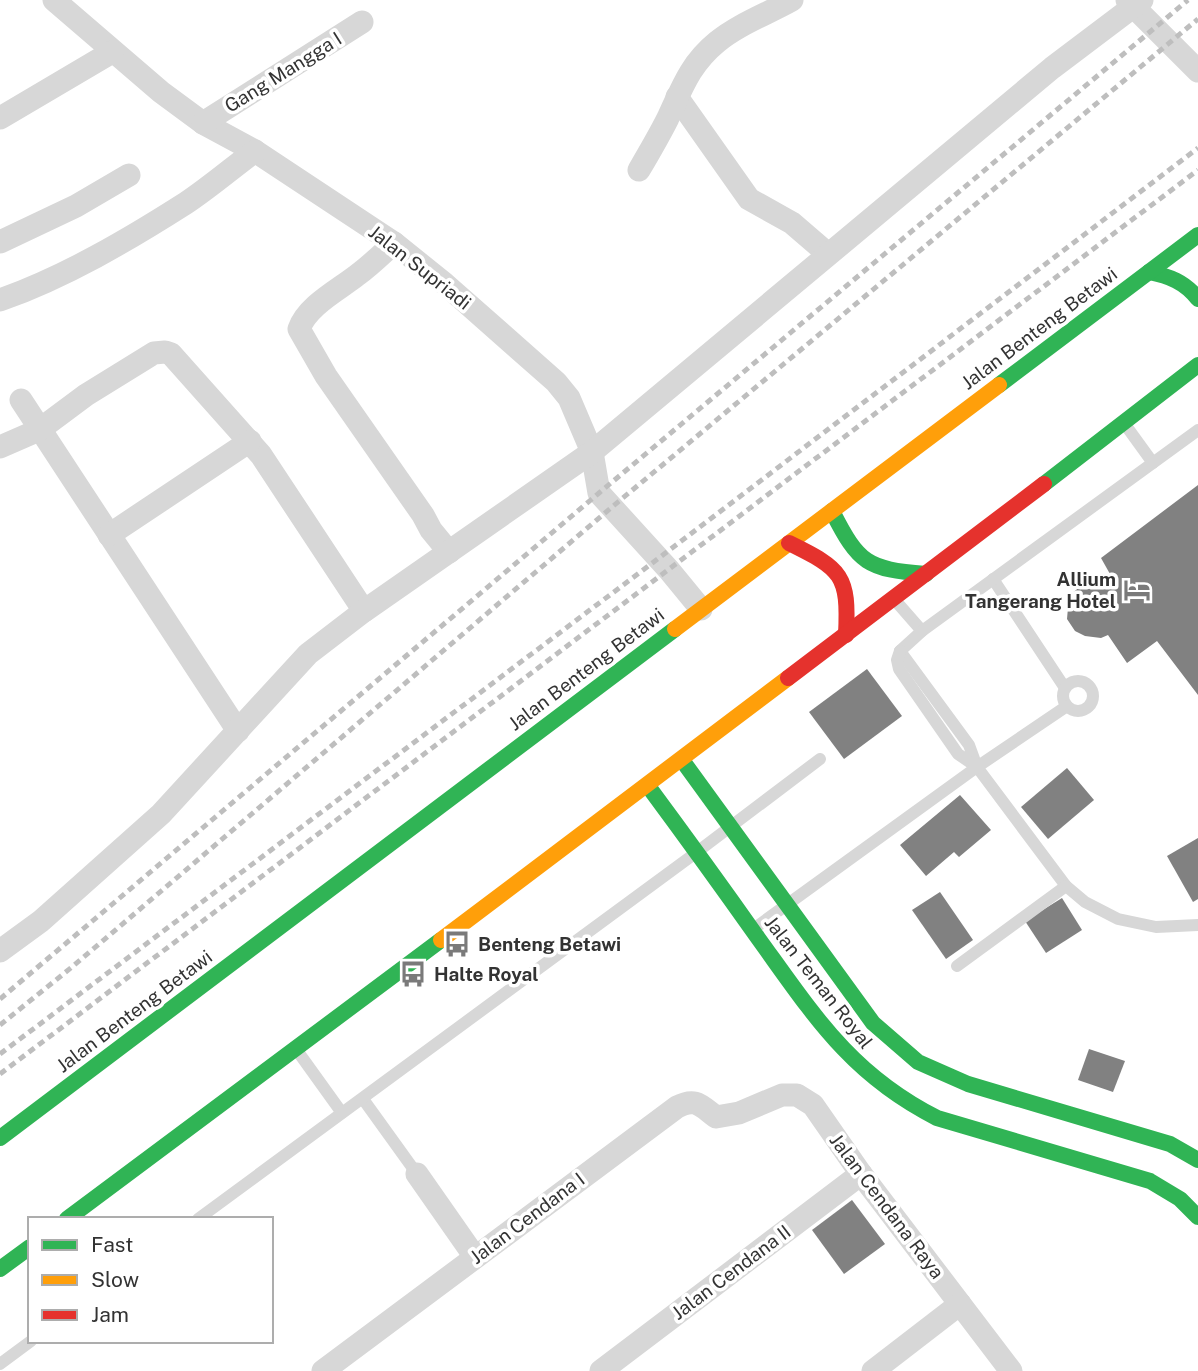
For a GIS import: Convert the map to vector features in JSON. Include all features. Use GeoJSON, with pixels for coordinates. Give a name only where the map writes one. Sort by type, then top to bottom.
{"type":"FeatureCollection","features":[{"type":"Feature","properties":{"kind":"main road","name":"Jalan Benteng Betawi"},"geometry":{"type":"LineString","coordinates":[[0,1138],[1198,235]]}},
{"type":"Feature","properties":{"kind":"main road"},"geometry":{"type":"LineString","coordinates":[[1149,272],[1174,277],[1193,291],[1198,299]]}},
{"type":"Feature","properties":{"kind":"main road"},"geometry":{"type":"LineString","coordinates":[[70,1217],[648,786],[1198,365]]}},
{"type":"Feature","properties":{"kind":"main road"},"geometry":{"type":"LineString","coordinates":[[832,511],[853,551],[867,564],[890,571],[926,574]]}},
{"type":"Feature","properties":{"kind":"main road"},"geometry":{"type":"LineString","coordinates":[[789,543],[831,564],[840,577],[846,590],[848,607],[846,635]]}},
{"type":"Feature","properties":{"kind":"main road","name":"Jalan Teman Royal"},"geometry":{"type":"LineString","coordinates":[[682,760],[873,1023],[918,1062],[968,1084],[1170,1144],[1198,1160]]}},
{"type":"Feature","properties":{"kind":"main road","name":"Jalan Teman Royal"},"geometry":{"type":"LineString","coordinates":[[648,786],[697,852],[726,874],[752,930],[830,1037],[865,1074],[913,1108],[937,1118],[1150,1181],[1180,1199],[1198,1217]]}},
{"type":"Feature","properties":{"kind":"main road"},"geometry":{"type":"LineString","coordinates":[[726,874],[752,855]]}},
{"type":"Feature","properties":{"kind":"main road"},"geometry":{"type":"LineString","coordinates":[[0,1269],[28,1248]]}},
{"type":"Feature","properties":{"kind":"street","name":"Jalan Supriadi"},"geometry":{"type":"LineString","coordinates":[[54,0],[112,52],[203,123],[255,151],[394,243],[556,382],[569,398],[592,452],[599,493],[659,558],[701,609]]}},
{"type":"Feature","properties":{"kind":"street"},"geometry":{"type":"LineString","coordinates":[[639,170],[688,74],[701,57],[743,24],[792,0]]}},
{"type":"Feature","properties":{"kind":"street"},"geometry":{"type":"LineString","coordinates":[[0,951],[41,921],[161,814],[308,654],[363,611],[592,452],[1134,2],[1198,71]]}},
{"type":"Feature","properties":{"kind":"street","name":"Gang Mangga I"},"geometry":{"type":"LineString","coordinates":[[203,123],[362,22]]}},
{"type":"Feature","properties":{"kind":"street"},"geometry":{"type":"LineString","coordinates":[[0,118],[112,52]]}},
{"type":"Feature","properties":{"kind":"street"},"geometry":{"type":"LineString","coordinates":[[677,97],[749,199],[792,223],[828,254]]}},
{"type":"Feature","properties":{"kind":"street"},"geometry":{"type":"LineString","coordinates":[[0,300],[37,287],[187,202],[255,151]]}},
{"type":"Feature","properties":{"kind":"street"},"geometry":{"type":"LineString","coordinates":[[0,242],[76,206],[129,175]]}},
{"type":"Feature","properties":{"kind":"street"},"geometry":{"type":"LineString","coordinates":[[394,243],[302,320],[299,329],[326,376],[423,515],[430,530],[449,552]]}},
{"type":"Feature","properties":{"kind":"street"},"geometry":{"type":"LineString","coordinates":[[0,447],[39,430],[107,382],[154,354],[171,354],[261,455],[363,611]]}},
{"type":"Feature","properties":{"kind":"street"},"geometry":{"type":"LineString","coordinates":[[21,400],[238,731]]}},
{"type":"Feature","properties":{"kind":"street"},"geometry":{"type":"LineString","coordinates":[[109,535],[250,441]]}},
{"type":"Feature","properties":{"kind":"street","name":"Jalan Cendana Raya"},"geometry":{"type":"LineString","coordinates":[[739,1113],[782,1095],[797,1095],[813,1105],[861,1174],[1011,1371]]}},
{"type":"Feature","properties":{"kind":"street","name":"Jalan Cendana I"},"geometry":{"type":"LineString","coordinates":[[323,1371],[677,1107],[688,1101],[696,1103],[716,1117],[739,1113]]}},
{"type":"Feature","properties":{"kind":"street"},"geometry":{"type":"LineString","coordinates":[[417,1174],[475,1257]]}},
{"type":"Feature","properties":{"kind":"street","name":"Jalan Cendana II"},"geometry":{"type":"LineString","coordinates":[[601,1371],[861,1174]]}},
{"type":"Feature","properties":{"kind":"street"},"geometry":{"type":"LineString","coordinates":[[873,1371],[960,1304]]}},
{"type":"Feature","properties":{"kind":"lane"},"geometry":{"type":"LineString","coordinates":[[1124,423],[1153,463]]}},
{"type":"Feature","properties":{"kind":"lane"},"geometry":{"type":"LineString","coordinates":[[1198,430],[922,631],[900,651],[969,745],[977,767],[1066,886],[1085,902],[1118,919],[1156,927],[1198,925]]}},
{"type":"Feature","properties":{"kind":"lane"},"geometry":{"type":"LineString","coordinates":[[993,579],[1065,688]]}},
{"type":"Feature","properties":{"kind":"lane"},"geometry":{"type":"LineString","coordinates":[[894,599],[922,631]]}},
{"type":"Feature","properties":{"kind":"lane"},"geometry":{"type":"LineString","coordinates":[[1082,681],[1090,686],[1093,694],[1091,704],[1084,710],[1075,711],[1067,706],[1063,697],[1065,688],[1072,682],[1082,681]]}},
{"type":"Feature","properties":{"kind":"lane"},"geometry":{"type":"LineString","coordinates":[[752,930],[977,767],[1067,706]]}},
{"type":"Feature","properties":{"kind":"lane"},"geometry":{"type":"LineString","coordinates":[[201,1217],[820,759]]}},
{"type":"Feature","properties":{"kind":"lane"},"geometry":{"type":"LineString","coordinates":[[957,966],[1066,886]]}},
{"type":"Feature","properties":{"kind":"lane"},"geometry":{"type":"LineString","coordinates":[[296,1048],[342,1114]]}},
{"type":"Feature","properties":{"kind":"lane"},"geometry":{"type":"LineString","coordinates":[[363,1099],[417,1174]]}},
{"type":"Feature","properties":{"kind":"lane"},"geometry":{"type":"LineString","coordinates":[[0,1364],[28,1343]]}},
{"type":"Feature","properties":{"kind":"building","name":"Allium Tangerang Hotel"},"geometry":{"type":"Polygon","coordinates":[[[1198,485],[1198,695],[1157,641],[1127,663],[1108,635],[1101,638],[1085,636],[1075,631],[1067,619],[1069,596],[1084,583],[1110,574],[1101,558],[1198,485]]]}},
{"type":"Feature","properties":{"kind":"building"},"geometry":{"type":"Polygon","coordinates":[[[867,669],[902,716],[844,759],[809,712],[867,669]]]}},
{"type":"Feature","properties":{"kind":"building"},"geometry":{"type":"Polygon","coordinates":[[[1067,768],[1094,800],[1048,839],[1021,807],[1067,768]]]}},
{"type":"Feature","properties":{"kind":"building"},"geometry":{"type":"Polygon","coordinates":[[[960,795],[991,830],[959,857],[954,852],[926,876],[900,845],[960,795]]]}},
{"type":"Feature","properties":{"kind":"building"},"geometry":{"type":"Polygon","coordinates":[[[1198,838],[1198,899],[1193,902],[1167,856],[1198,838]]]}},
{"type":"Feature","properties":{"kind":"building"},"geometry":{"type":"Polygon","coordinates":[[[940,892],[973,940],[946,959],[912,910],[940,892]]]}},
{"type":"Feature","properties":{"kind":"building"},"geometry":{"type":"Polygon","coordinates":[[[1062,898],[1082,930],[1046,953],[1025,921],[1062,898]]]}},
{"type":"Feature","properties":{"kind":"building"},"geometry":{"type":"Polygon","coordinates":[[[1089,1049],[1125,1061],[1113,1092],[1078,1080],[1089,1049]]]}},
{"type":"Feature","properties":{"kind":"building"},"geometry":{"type":"Polygon","coordinates":[[[852,1200],[885,1244],[844,1274],[812,1230],[852,1200]]]}},
{"type":"Feature","properties":{"kind":"railway"},"geometry":{"type":"LineString","coordinates":[[0,999],[1188,0]]}},
{"type":"Feature","properties":{"kind":"railway"},"geometry":{"type":"LineString","coordinates":[[0,1025],[72,967],[612,507],[1198,19]]}},
{"type":"Feature","properties":{"kind":"railway"},"geometry":{"type":"LineString","coordinates":[[0,1054],[1198,148]]}},
{"type":"Feature","properties":{"kind":"railway"},"geometry":{"type":"LineString","coordinates":[[0,1074],[1198,170]]}},
{"type":"Feature","properties":{"kind":"traffic: fast"},"geometry":{"type":"LineString","coordinates":[[999,385],[1198,235]]}},
{"type":"Feature","properties":{"kind":"traffic: fast"},"geometry":{"type":"LineString","coordinates":[[1149,272],[1176,281],[1188,288],[1198,299]]}},
{"type":"Feature","properties":{"kind":"traffic: fast"},"geometry":{"type":"LineString","coordinates":[[1044,484],[1198,365]]}},
{"type":"Feature","properties":{"kind":"traffic: fast"},"geometry":{"type":"LineString","coordinates":[[832,511],[850,542],[867,561],[890,570],[926,574]]}},
{"type":"Feature","properties":{"kind":"traffic: fast"},"geometry":{"type":"LineString","coordinates":[[0,1138],[675,629]]}},
{"type":"Feature","properties":{"kind":"traffic: fast"},"geometry":{"type":"LineString","coordinates":[[682,760],[873,1023],[918,1062],[968,1084],[1170,1144],[1198,1160]]}},
{"type":"Feature","properties":{"kind":"traffic: fast"},"geometry":{"type":"LineString","coordinates":[[648,786],[816,1017],[857,1062],[880,1082],[937,1118],[1150,1181],[1180,1199],[1198,1217]]}},
{"type":"Feature","properties":{"kind":"traffic: fast"},"geometry":{"type":"LineString","coordinates":[[70,1217],[441,940]]}},
{"type":"Feature","properties":{"kind":"traffic: fast"},"geometry":{"type":"LineString","coordinates":[[0,1269],[28,1248]]}},
{"type":"Feature","properties":{"kind":"traffic: slow"},"geometry":{"type":"LineString","coordinates":[[675,629],[999,385]]}},
{"type":"Feature","properties":{"kind":"traffic: slow"},"geometry":{"type":"LineString","coordinates":[[441,940],[788,678]]}},
{"type":"Feature","properties":{"kind":"traffic: jam"},"geometry":{"type":"LineString","coordinates":[[788,678],[1044,484]]}},
{"type":"Feature","properties":{"kind":"traffic: jam"},"geometry":{"type":"LineString","coordinates":[[789,543],[821,560],[839,576],[846,599],[846,635]]}},
{"type":"Feature","properties":{"kind":"place","name":"Allium Tangerang Hotel"},"geometry":{"type":"Point","coordinates":[1137,590]}},
{"type":"Feature","properties":{"kind":"place","name":"Benteng Betawi"},"geometry":{"type":"Point","coordinates":[457,944]}},
{"type":"Feature","properties":{"kind":"place","name":"Halte Royal"},"geometry":{"type":"Point","coordinates":[413,974]}}]}
